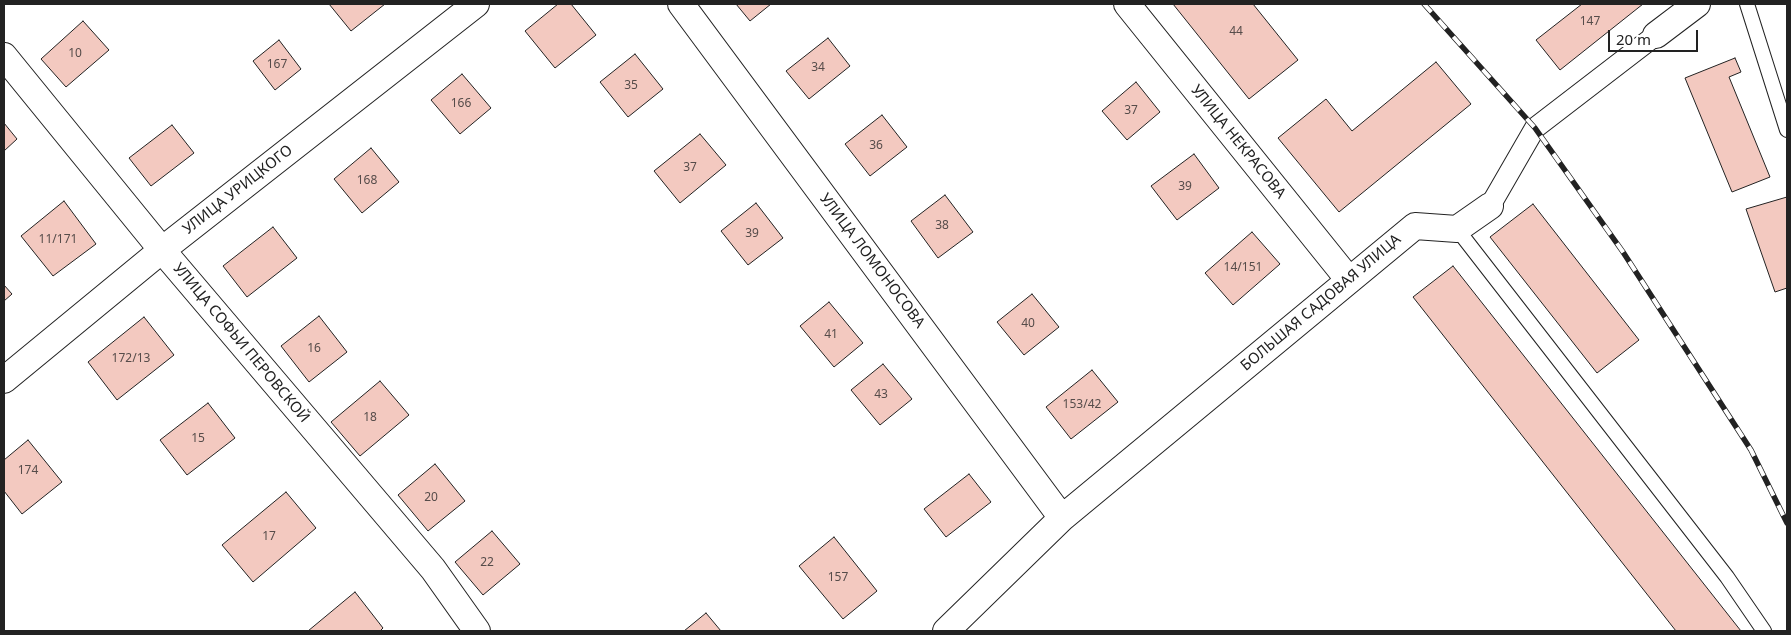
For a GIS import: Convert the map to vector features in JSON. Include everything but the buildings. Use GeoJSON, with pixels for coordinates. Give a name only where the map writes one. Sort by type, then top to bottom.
{"type":"FeatureCollection","features":[{"type":"Feature","properties":{"kind":"street","name":"УЛИЦА УРИЦКОГО"},"geometry":{"type":"LineString","coordinates":[[4,380],[162,250],[476,4]]}},
{"type":"Feature","properties":{"kind":"street","name":"УЛИЦА ЛОМОНОСОВА"},"geometry":{"type":"LineString","coordinates":[[681,4],[1062,518]]}},
{"type":"Feature","properties":{"kind":"street","name":"УЛИЦА НЕКРАСОВА"},"geometry":{"type":"LineString","coordinates":[[1127,4],[1349,280]]}},
{"type":"Feature","properties":{"kind":"street"},"geometry":{"type":"LineString","coordinates":[[1457,229],[1490,206],[1535,128],[1697,4]]}},
{"type":"Feature","properties":{"kind":"street","name":"УЛИЦА СОФЬИ ПЕРОВСКОЙ"},"geometry":{"type":"LineString","coordinates":[[4,56],[162,250],[433,569],[477,631]]}},
{"type":"Feature","properties":{"kind":"street","name":"БОЛЬШАЯ САДОВАЯ УЛИЦА"},"geometry":{"type":"LineString","coordinates":[[946,631],[1062,518],[1415,226],[1457,229]]}},
{"type":"Feature","properties":{"kind":"lane"},"geometry":{"type":"LineString","coordinates":[[1747,4],[1787,130]]}},
{"type":"Feature","properties":{"kind":"lane"},"geometry":{"type":"LineString","coordinates":[[1457,229],[1727,577],[1764,631]]}},
{"type":"Feature","properties":{"kind":"railway"},"geometry":{"type":"LineString","coordinates":[[1424,4],[1535,128],[1623,252],[1751,450],[1787,523]]}}]}
